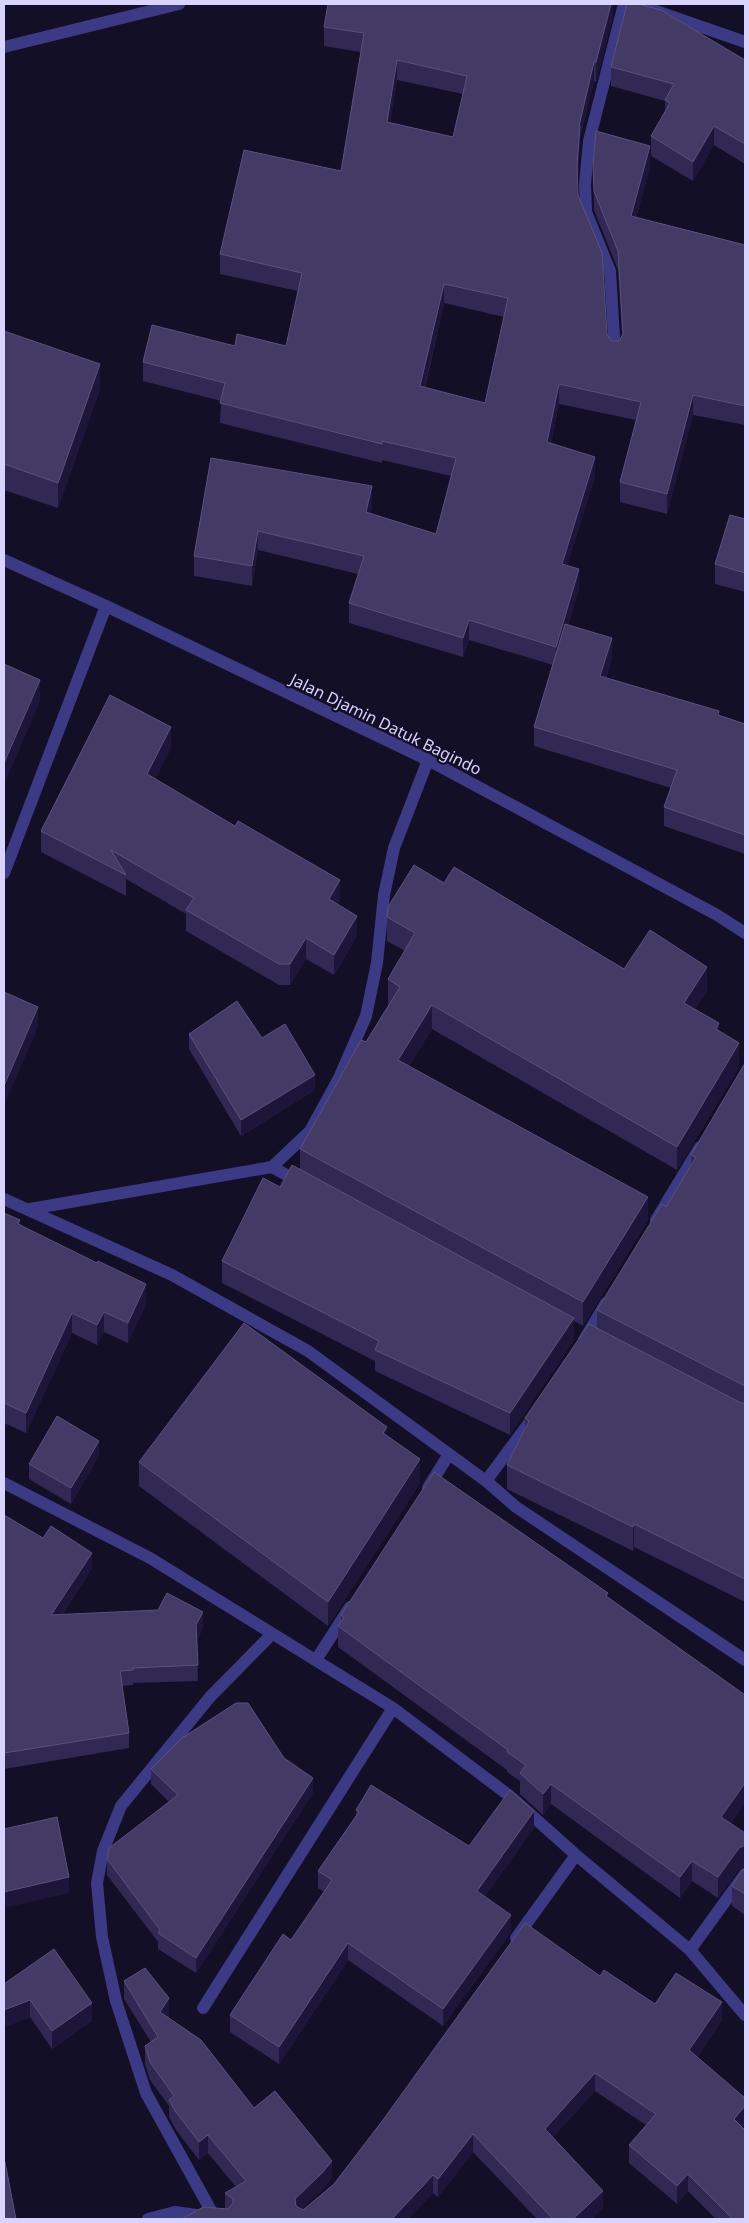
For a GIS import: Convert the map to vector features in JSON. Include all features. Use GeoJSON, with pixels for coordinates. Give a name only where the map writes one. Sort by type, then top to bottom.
{"type":"FeatureCollection","features":[{"type":"Feature","properties":{"kind":"street"},"geometry":{"type":"LineString","coordinates":[[4,47],[179,4]]}},
{"type":"Feature","properties":{"kind":"street"},"geometry":{"type":"LineString","coordinates":[[616,353],[610,271],[586,212],[585,184],[589,141],[624,4]]}},
{"type":"Feature","properties":{"kind":"street"},"geometry":{"type":"LineString","coordinates":[[636,4],[745,42]]}},
{"type":"Feature","properties":{"kind":"street","name":"Jalan Djamin Datuk Bagindo"},"geometry":{"type":"LineString","coordinates":[[4,560],[106,606],[428,760],[717,915],[745,933]]}},
{"type":"Feature","properties":{"kind":"street"},"geometry":{"type":"LineString","coordinates":[[4,873],[106,606]]}},
{"type":"Feature","properties":{"kind":"street"},"geometry":{"type":"LineString","coordinates":[[30,1209],[272,1167],[310,1131],[340,1076],[366,1016],[377,962],[384,895],[394,848],[428,760]]}},
{"type":"Feature","properties":{"kind":"street"},"geometry":{"type":"LineString","coordinates":[[648,1234],[704,1140]]}},
{"type":"Feature","properties":{"kind":"street"},"geometry":{"type":"LineString","coordinates":[[272,1167],[316,1191]]}},
{"type":"Feature","properties":{"kind":"street"},"geometry":{"type":"LineString","coordinates":[[4,1199],[30,1209],[172,1275],[308,1351],[486,1481],[516,1507],[745,1660]]}},
{"type":"Feature","properties":{"kind":"street"},"geometry":{"type":"LineString","coordinates":[[576,1353],[611,1294]]}},
{"type":"Feature","properties":{"kind":"street"},"geometry":{"type":"LineString","coordinates":[[486,1481],[540,1408]]}},
{"type":"Feature","properties":{"kind":"street"},"geometry":{"type":"LineString","coordinates":[[419,1501],[449,1454]]}},
{"type":"Feature","properties":{"kind":"street"},"geometry":{"type":"LineString","coordinates":[[4,1483],[150,1558],[393,1708],[511,1797],[576,1855],[690,1950],[745,2015]]}},
{"type":"Feature","properties":{"kind":"street"},"geometry":{"type":"LineString","coordinates":[[316,1660],[357,1596]]}},
{"type":"Feature","properties":{"kind":"street"},"geometry":{"type":"LineString","coordinates":[[219,2218],[146,2093],[116,2001],[102,1937],[97,1883],[104,1851],[121,1806],[210,1697],[272,1634]]}},
{"type":"Feature","properties":{"kind":"street"},"geometry":{"type":"LineString","coordinates":[[203,2008],[393,1708]]}},
{"type":"Feature","properties":{"kind":"street"},"geometry":{"type":"LineString","coordinates":[[508,1950],[576,1855]]}},
{"type":"Feature","properties":{"kind":"street"},"geometry":{"type":"LineString","coordinates":[[690,1950],[745,1874]]}},
{"type":"Feature","properties":{"kind":"street"},"geometry":{"type":"LineString","coordinates":[[148,2219],[175,2212],[219,2218]]}},
{"type":"Feature","properties":{"kind":"building"},"geometry":{"type":"Polygon","coordinates":[[[328,4],[611,4],[596,62],[594,62],[579,126],[577,165],[578,195],[602,253],[607,334],[611,341],[619,341],[623,334],[618,251],[594,191],[593,165],[596,131],[650,146],[631,216],[745,245],[745,406],[693,395],[667,494],[620,482],[641,402],[559,384],[547,442],[595,457],[562,564],[579,569],[556,647],[469,620],[463,638],[349,603],[364,556],[258,531],[252,566],[194,556],[211,458],[372,486],[366,512],[436,534],[456,458],[382,441],[382,444],[220,403],[225,383],[143,362],[152,325],[235,346],[237,334],[286,346],[302,273],[220,254],[244,150],[341,171],[364,33],[324,27],[328,4]],[[397,60],[387,122],[453,137],[467,76],[397,60]],[[444,284],[420,386],[485,403],[508,298],[444,284]]]}},
{"type":"Feature","properties":{"kind":"building"},"geometry":{"type":"Polygon","coordinates":[[[627,4],[638,4],[661,10],[745,60],[745,144],[714,126],[693,162],[651,136],[670,103],[665,100],[674,84],[611,67],[627,4]]]}},
{"type":"Feature","properties":{"kind":"building"},"geometry":{"type":"Polygon","coordinates":[[[4,331],[100,364],[58,483],[4,464],[4,331]]]}},
{"type":"Feature","properties":{"kind":"building"},"geometry":{"type":"Polygon","coordinates":[[[730,515],[745,519],[745,573],[715,564],[730,515]]]}},
{"type":"Feature","properties":{"kind":"building"},"geometry":{"type":"Polygon","coordinates":[[[565,624],[612,638],[600,676],[719,711],[718,715],[745,724],[745,835],[664,807],[677,770],[534,727],[565,624]]]}},
{"type":"Feature","properties":{"kind":"building"},"geometry":{"type":"Polygon","coordinates":[[[4,664],[40,680],[4,763],[4,664]]]}},
{"type":"Feature","properties":{"kind":"building"},"geometry":{"type":"Polygon","coordinates":[[[110,695],[171,727],[147,774],[235,826],[238,821],[340,880],[329,899],[357,916],[334,955],[306,938],[290,964],[279,964],[186,910],[194,898],[111,850],[126,875],[41,831],[110,695]]]}},
{"type":"Feature","properties":{"kind":"building"},"geometry":{"type":"Polygon","coordinates":[[[414,865],[444,883],[454,867],[624,969],[650,930],[707,967],[684,1003],[719,1023],[716,1029],[739,1043],[677,1147],[432,1005],[398,1060],[648,1197],[583,1302],[300,1149],[361,1040],[366,1042],[400,987],[388,979],[415,933],[387,917],[388,907],[414,865]]]}},
{"type":"Feature","properties":{"kind":"building"},"geometry":{"type":"Polygon","coordinates":[[[4,992],[38,1007],[4,1086],[4,992]]]}},
{"type":"Feature","properties":{"kind":"building"},"geometry":{"type":"Polygon","coordinates":[[[237,1001],[262,1038],[285,1024],[315,1075],[241,1120],[189,1034],[237,1001]]]}},
{"type":"Feature","properties":{"kind":"building"},"geometry":{"type":"Polygon","coordinates":[[[745,1063],[745,1386],[597,1310],[662,1204],[666,1207],[696,1157],[691,1155],[745,1063]]]}},
{"type":"Feature","properties":{"kind":"building"},"geometry":{"type":"Polygon","coordinates":[[[292,1165],[574,1318],[510,1413],[375,1350],[379,1341],[222,1261],[263,1178],[280,1187],[292,1165]]]}},
{"type":"Feature","properties":{"kind":"building"},"geometry":{"type":"Polygon","coordinates":[[[4,1213],[20,1220],[18,1224],[97,1263],[98,1261],[146,1284],[128,1323],[104,1312],[97,1325],[72,1313],[26,1413],[4,1403],[4,1213]]]}},
{"type":"Feature","properties":{"kind":"building"},"geometry":{"type":"Polygon","coordinates":[[[244,1323],[387,1427],[383,1433],[420,1459],[328,1602],[139,1462],[244,1323]]]}},
{"type":"Feature","properties":{"kind":"building"},"geometry":{"type":"Polygon","coordinates":[[[589,1324],[741,1403],[745,1403],[745,1579],[634,1524],[633,1527],[507,1465],[529,1421],[525,1418],[589,1324]]]}},
{"type":"Feature","properties":{"kind":"building"},"geometry":{"type":"Polygon","coordinates":[[[57,1416],[99,1441],[71,1488],[29,1464],[57,1416]]]}},
{"type":"Feature","properties":{"kind":"building"},"geometry":{"type":"Polygon","coordinates":[[[434,1472],[608,1593],[606,1596],[745,1695],[745,1783],[721,1817],[745,1833],[745,1845],[739,1848],[718,1877],[692,1861],[680,1877],[551,1784],[543,1794],[520,1773],[526,1765],[507,1752],[508,1750],[338,1626],[344,1618],[341,1615],[434,1472]]]}},
{"type":"Feature","properties":{"kind":"building"},"geometry":{"type":"Polygon","coordinates":[[[4,1515],[43,1538],[51,1526],[92,1553],[51,1615],[158,1610],[167,1593],[203,1612],[196,1625],[198,1665],[133,1668],[133,1670],[120,1671],[129,1733],[4,1753],[4,1515]]]}},
{"type":"Feature","properties":{"kind":"building"},"geometry":{"type":"Polygon","coordinates":[[[236,1703],[248,1703],[284,1758],[313,1778],[196,1958],[158,1933],[160,1930],[107,1859],[109,1848],[178,1795],[151,1769],[182,1738],[236,1703]]]}},
{"type":"Feature","properties":{"kind":"building"},"geometry":{"type":"Polygon","coordinates":[[[371,1785],[469,1846],[510,1790],[534,1811],[477,1891],[511,1915],[443,2009],[348,1943],[279,2047],[230,2015],[283,1934],[291,1940],[332,1880],[318,1871],[359,1812],[356,1810],[371,1785]]]}},
{"type":"Feature","properties":{"kind":"building"},"geometry":{"type":"Polygon","coordinates":[[[57,1817],[69,1877],[4,1892],[4,1829],[57,1817]]]}},
{"type":"Feature","properties":{"kind":"building"},"geometry":{"type":"Polygon","coordinates":[[[745,1867],[745,1894],[732,1886],[745,1867]]]}},
{"type":"Feature","properties":{"kind":"building"},"geometry":{"type":"Polygon","coordinates":[[[525,1923],[600,1976],[604,1970],[655,2004],[676,1973],[722,2002],[689,2050],[745,2098],[745,2106],[734,2119],[745,2130],[745,2219],[733,2219],[688,2174],[677,2186],[629,2145],[656,2114],[595,2073],[545,2129],[603,2191],[573,2219],[553,2219],[473,2134],[438,2179],[433,2175],[392,2219],[182,2219],[203,2207],[228,2209],[233,2203],[233,2199],[225,2193],[246,2181],[208,2135],[199,2142],[176,2112],[169,2100],[174,2096],[150,2062],[145,2046],[158,2037],[124,1981],[145,1968],[169,1998],[160,2012],[201,2040],[254,2108],[275,2091],[332,2161],[295,2199],[296,2206],[303,2210],[334,2184],[383,2120],[525,1923]]]}},
{"type":"Feature","properties":{"kind":"building"},"geometry":{"type":"Polygon","coordinates":[[[54,1949],[92,2003],[52,2031],[30,2000],[4,2010],[4,1984],[54,1949]]]}},
{"type":"Feature","properties":{"kind":"building"},"geometry":{"type":"Polygon","coordinates":[[[5,2162],[16,2219],[4,2219],[5,2162]]]}}]}
